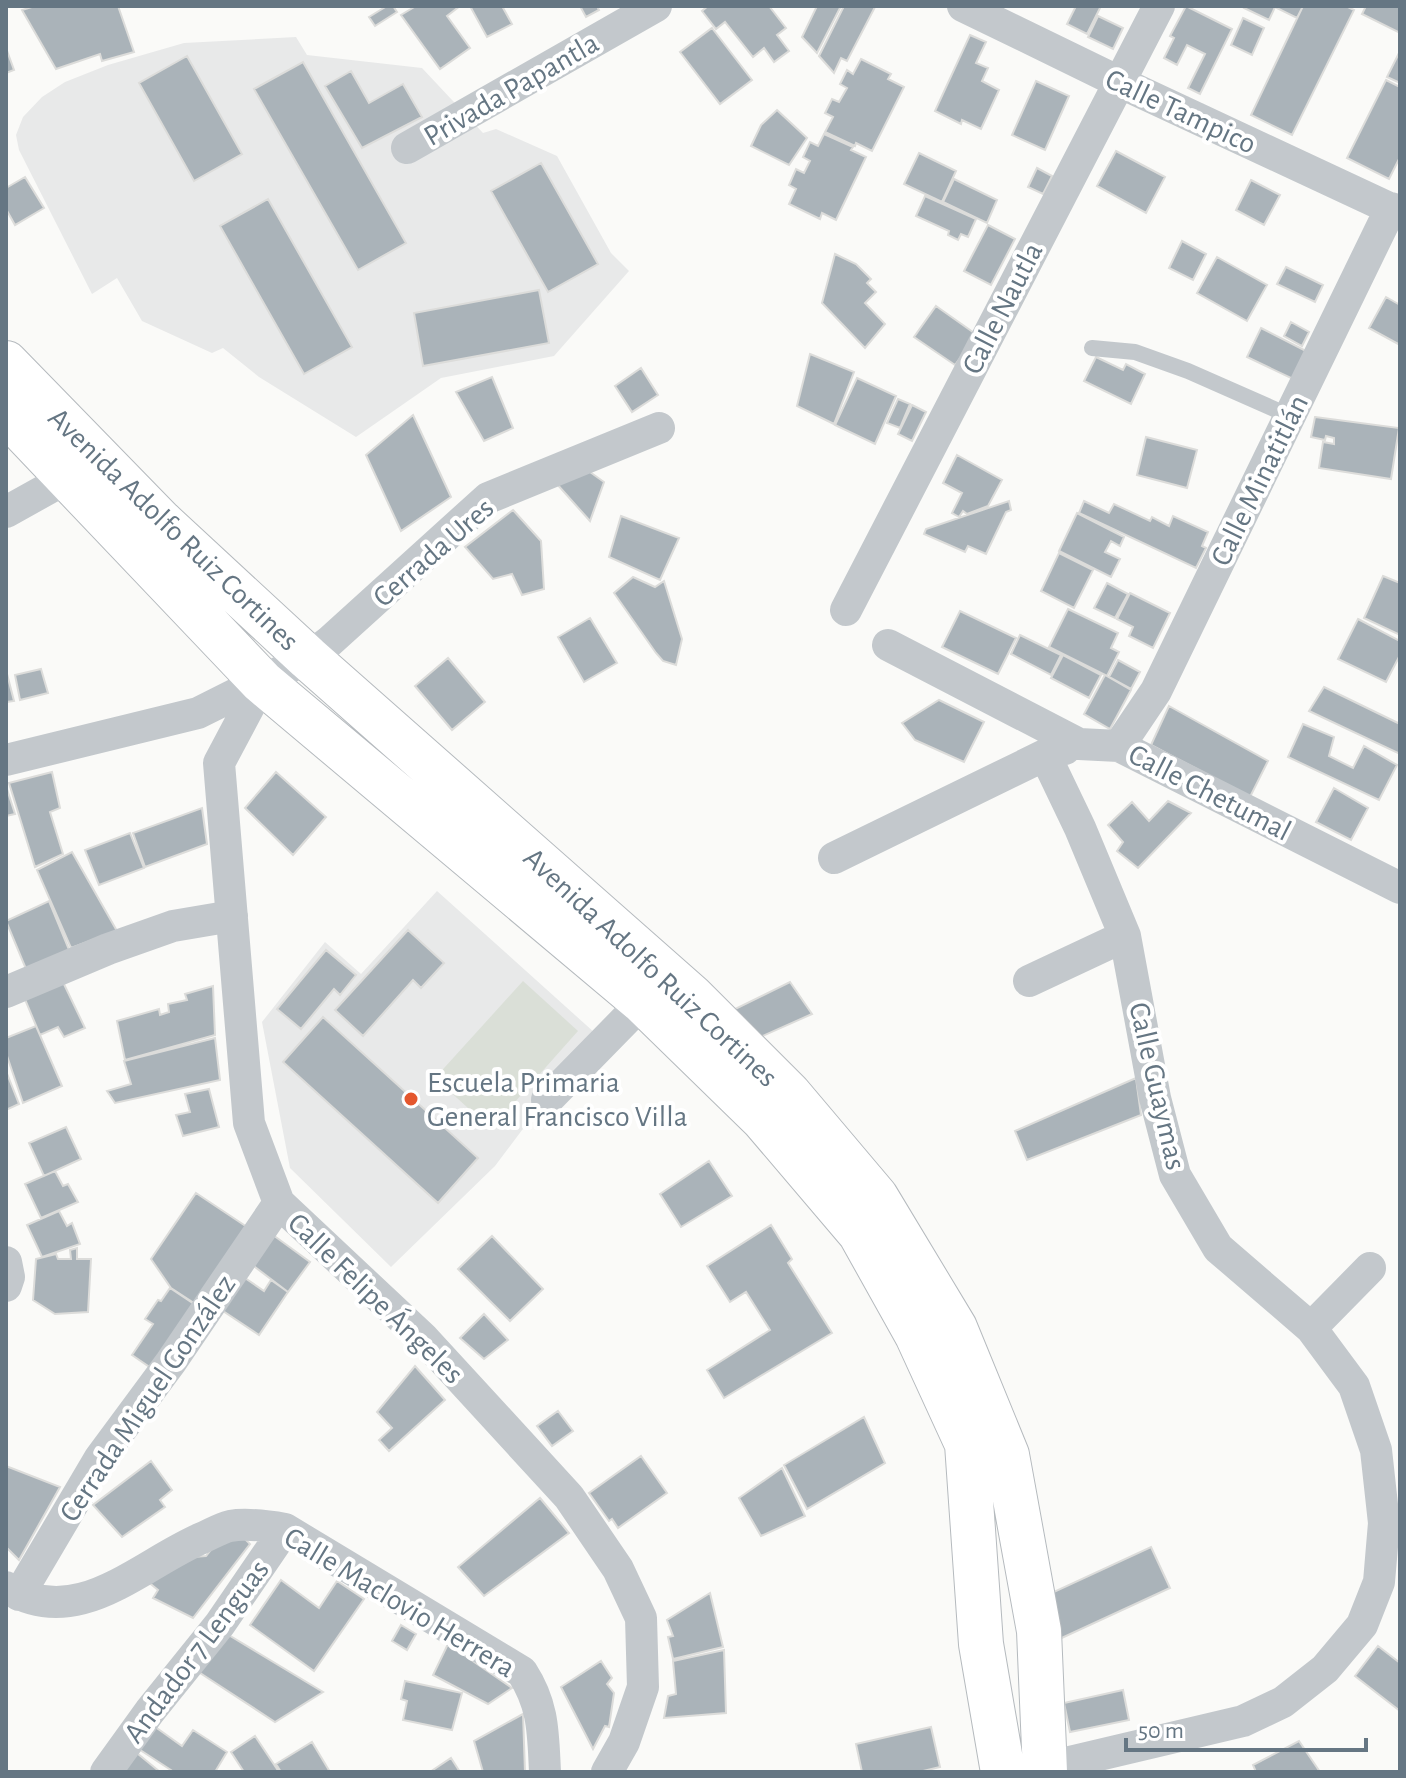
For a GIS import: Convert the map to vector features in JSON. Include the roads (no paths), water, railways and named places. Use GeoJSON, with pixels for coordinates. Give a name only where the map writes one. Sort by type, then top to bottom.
{"type":"FeatureCollection","features":[{"type":"Feature","properties":{"kind":"main road","name":"Avenida Adolfo Ruiz Cortines"},"geometry":{"type":"LineString","coordinates":[[6,363],[161,522],[308,658],[692,997],[789,1094],[876,1197],[955,1328],[1007,1455],[1039,1631],[1031,1771]]}},
{"type":"Feature","properties":{"kind":"main road","name":"Avenida Adolfo Ruiz Cortines"},"geometry":{"type":"LineString","coordinates":[[6,413],[262,682],[643,1002],[763,1119],[860,1233],[917,1335],[967,1444],[981,1644],[1031,1771]]}},
{"type":"Feature","properties":{"kind":"street","name":"Privada Papantla"},"geometry":{"type":"LineString","coordinates":[[407,148],[656,6]]}},
{"type":"Feature","properties":{"kind":"street","name":"Calle Tampico"},"geometry":{"type":"LineString","coordinates":[[963,6],[1396,211]]}},
{"type":"Feature","properties":{"kind":"street","name":"Calle Nautla"},"geometry":{"type":"LineString","coordinates":[[846,610],[1159,6]]}},
{"type":"Feature","properties":{"kind":"street","name":"Calle Minatitlán"},"geometry":{"type":"LineString","coordinates":[[1119,746],[1156,691],[1290,416],[1396,211]]}},
{"type":"Feature","properties":{"kind":"street","name":"Cerrada Ures"},"geometry":{"type":"LineString","coordinates":[[6,760],[198,713],[262,682],[308,658],[329,642],[488,498],[659,428]]}},
{"type":"Feature","properties":{"kind":"street"},"geometry":{"type":"LineString","coordinates":[[8,509],[67,478]]}},
{"type":"Feature","properties":{"kind":"street","name":"Calle Chetumal"},"geometry":{"type":"LineString","coordinates":[[888,645],[1079,744],[1119,746],[1397,880]]}},
{"type":"Feature","properties":{"kind":"street","name":"Calle Felipe Ángeles"},"geometry":{"type":"LineString","coordinates":[[262,682],[219,763],[249,1123],[279,1203],[434,1351],[569,1497],[618,1569],[641,1618],[643,1687],[624,1742],[607,1772]]}},
{"type":"Feature","properties":{"kind":"street"},"geometry":{"type":"LineString","coordinates":[[834,858],[1045,755],[1079,744]]}},
{"type":"Feature","properties":{"kind":"street","name":"Calle Guaymas"},"geometry":{"type":"LineString","coordinates":[[1031,1771],[1243,1721],[1283,1702],[1325,1669],[1362,1625],[1379,1582],[1384,1523],[1376,1450],[1354,1386],[1311,1328],[1218,1248],[1175,1175],[1155,1098],[1125,936],[1080,828],[1045,755]]}},
{"type":"Feature","properties":{"kind":"street"},"geometry":{"type":"LineString","coordinates":[[6,992],[108,949],[173,926],[232,916]]}},
{"type":"Feature","properties":{"kind":"street"},"geometry":{"type":"LineString","coordinates":[[1029,981],[1125,936]]}},
{"type":"Feature","properties":{"kind":"street"},"geometry":{"type":"LineString","coordinates":[[547,1100],[643,1002]]}},
{"type":"Feature","properties":{"kind":"street","name":"Cerrada Miguel González"},"geometry":{"type":"LineString","coordinates":[[12,1591],[100,1458],[171,1362],[279,1203]]}},
{"type":"Feature","properties":{"kind":"street"},"geometry":{"type":"LineString","coordinates":[[6,1262],[9,1277],[6,1286]]}},
{"type":"Feature","properties":{"kind":"street"},"geometry":{"type":"LineString","coordinates":[[1311,1328],[1370,1268]]}},
{"type":"Feature","properties":{"kind":"street","name":"Calle Maclovio Herrera"},"geometry":{"type":"LineString","coordinates":[[12,1591],[60,1604],[105,1592],[194,1541],[230,1526],[285,1529],[522,1672],[542,1715],[545,1772]]}},
{"type":"Feature","properties":{"kind":"street","name":"Andador 7 Lenguas"},"geometry":{"type":"LineString","coordinates":[[106,1772],[220,1624],[285,1529]]}},
{"type":"Feature","properties":{"kind":"lane"},"geometry":{"type":"LineString","coordinates":[[1092,348],[1135,352],[1214,381],[1290,416]]}},
{"type":"Feature","properties":{"kind":"place","name":"Escuela Primaria General Francisco Villa"},"geometry":{"type":"Point","coordinates":[411,1099]}}]}
